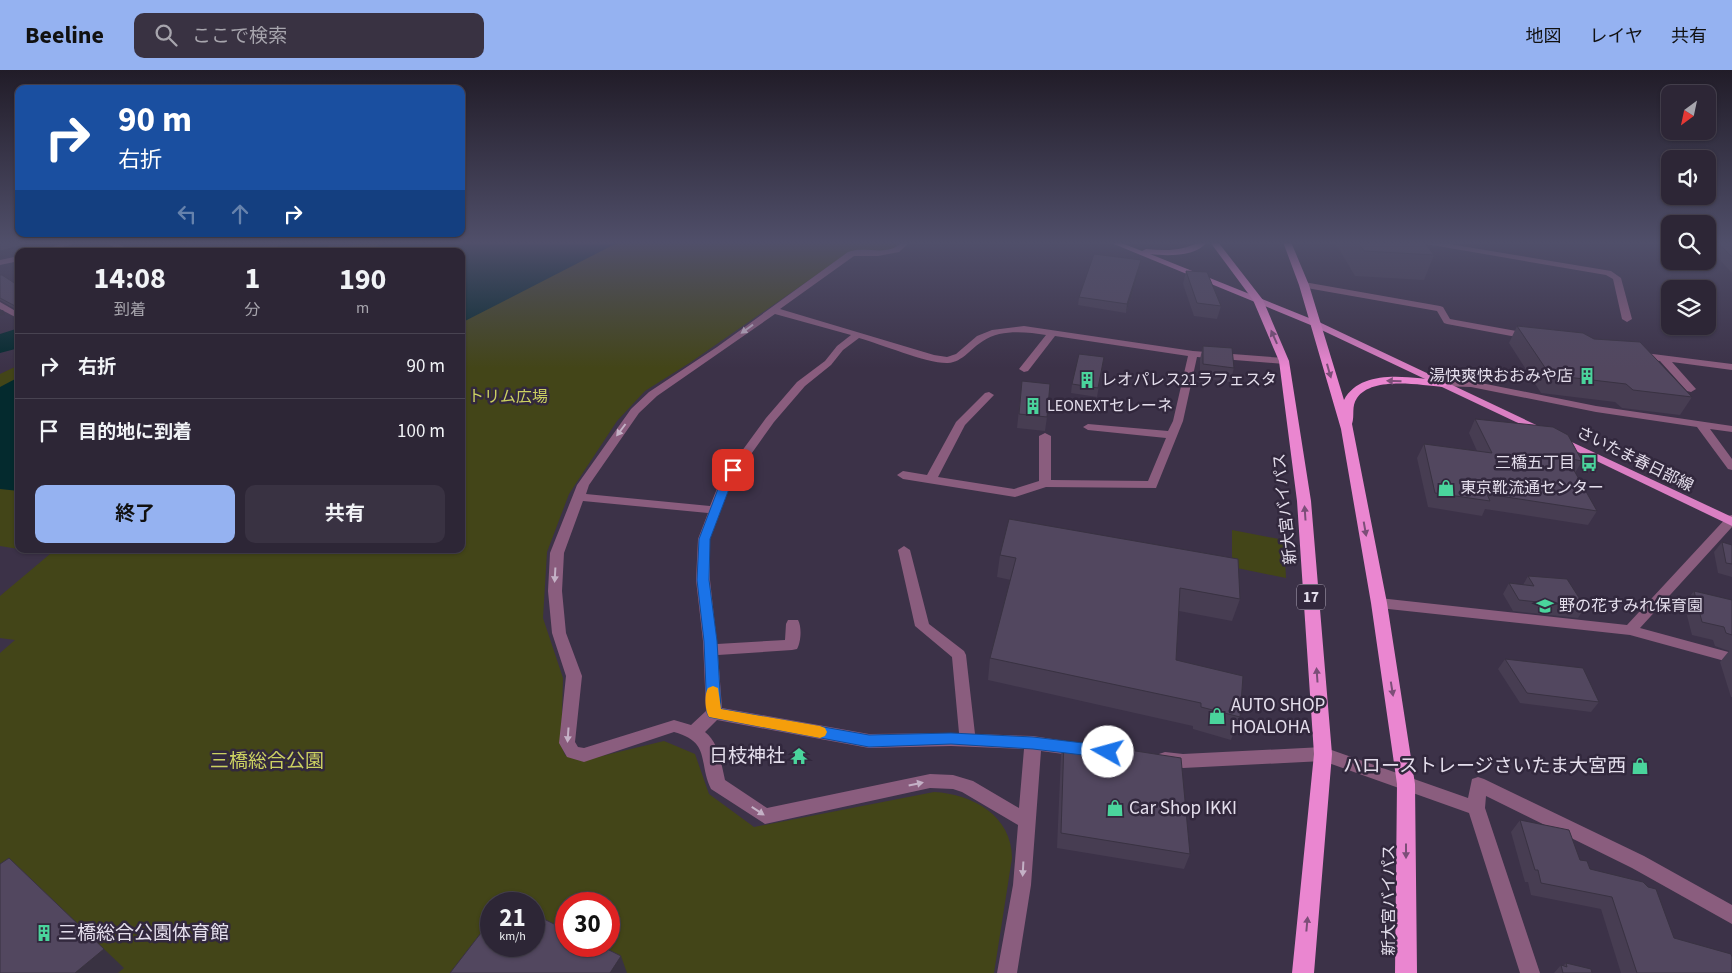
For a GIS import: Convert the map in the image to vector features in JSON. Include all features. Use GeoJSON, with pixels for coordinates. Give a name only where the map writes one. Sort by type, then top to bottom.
{"type":"FeatureCollection","features":[{"type":"Feature","properties":{"kind":"highway","name":"新大宮バイパス"},"geometry":{"type":"LineString","coordinates":[[1246,284],[1258,300],[1284,361],[1304,501],[1322,754],[1303,973]]}},
{"type":"Feature","properties":{"kind":"highway","name":"新大宮バイパス"},"geometry":{"type":"LineString","coordinates":[[1304,285],[1346,429],[1379,603],[1406,784],[1406,973]]}},
{"type":"Feature","properties":{"kind":"highway"},"geometry":{"type":"LineString","coordinates":[[1346,429],[1347,406],[1355,394],[1367,385],[1389,380],[1443,384]]}},
{"type":"Feature","properties":{"kind":"main road","name":"さいたま春日部線"},"geometry":{"type":"LineString","coordinates":[[1219,284],[1316,324],[1731,521]]}},
{"type":"Feature","properties":{"kind":"street"},"geometry":{"type":"LineString","coordinates":[[808,284],[720,349],[653,394],[635,411],[583,485],[557,553],[555,582],[559,633],[574,676],[567,743],[572,752],[584,755],[674,726],[694,732],[699,734],[708,744],[717,784],[766,816],[930,781],[953,782],[967,786],[1026,821]]}},
{"type":"Feature","properties":{"kind":"street"},"geometry":{"type":"LineString","coordinates":[[1618,284],[1626,319]]}},
{"type":"Feature","properties":{"kind":"street"},"geometry":{"type":"LineString","coordinates":[[1304,285],[1440,309],[1447,321],[1540,339]]}},
{"type":"Feature","properties":{"kind":"street"},"geometry":{"type":"LineString","coordinates":[[0,305],[15,314]]}},
{"type":"Feature","properties":{"kind":"street"},"geometry":{"type":"LineString","coordinates":[[772,310],[858,334],[933,358],[948,360],[959,356],[980,338],[995,332],[1024,329],[1193,354],[1284,361]]}},
{"type":"Feature","properties":{"kind":"street"},"geometry":{"type":"LineString","coordinates":[[1024,369],[1054,333]]}},
{"type":"Feature","properties":{"kind":"street"},"geometry":{"type":"LineString","coordinates":[[714,713],[703,580],[704,539],[726,481],[770,420],[801,384],[828,363],[840,348],[858,334]]}},
{"type":"Feature","properties":{"kind":"street"},"geometry":{"type":"LineString","coordinates":[[1625,353],[1732,367]]}},
{"type":"Feature","properties":{"kind":"street"},"geometry":{"type":"LineString","coordinates":[[903,475],[1015,493],[1044,484],[1152,485],[1178,421],[1193,354]]}},
{"type":"Feature","properties":{"kind":"street"},"geometry":{"type":"LineString","coordinates":[[1663,358],[1691,390]]}},
{"type":"Feature","properties":{"kind":"street"},"geometry":{"type":"LineString","coordinates":[[1443,384],[1471,384],[1596,409],[1732,429]]}},
{"type":"Feature","properties":{"kind":"street"},"geometry":{"type":"LineString","coordinates":[[931,479],[960,424],[989,395]]}},
{"type":"Feature","properties":{"kind":"street"},"geometry":{"type":"LineString","coordinates":[[1701,425],[1732,467]]}},
{"type":"Feature","properties":{"kind":"street"},"geometry":{"type":"LineString","coordinates":[[1088,427],[1172,435]]}},
{"type":"Feature","properties":{"kind":"street"},"geometry":{"type":"LineString","coordinates":[[1044,484],[1045,436]]}},
{"type":"Feature","properties":{"kind":"street"},"geometry":{"type":"LineString","coordinates":[[578,498],[715,510]]}},
{"type":"Feature","properties":{"kind":"street"},"geometry":{"type":"LineString","coordinates":[[1630,630],[1731,521]]}},
{"type":"Feature","properties":{"kind":"street"},"geometry":{"type":"LineString","coordinates":[[904,550],[922,626],[959,656],[968,740]]}},
{"type":"Feature","properties":{"kind":"street"},"geometry":{"type":"LineString","coordinates":[[1379,603],[1630,630],[1732,658]]}},
{"type":"Feature","properties":{"kind":"street"},"geometry":{"type":"LineString","coordinates":[[710,650],[792,644],[793,624]]}},
{"type":"Feature","properties":{"kind":"street"},"geometry":{"type":"LineString","coordinates":[[694,732],[714,713]]}},
{"type":"Feature","properties":{"kind":"street"},"geometry":{"type":"LineString","coordinates":[[714,713],[869,741],[968,740],[1033,743],[1089,750]]}},
{"type":"Feature","properties":{"kind":"street"},"geometry":{"type":"LineString","coordinates":[[1006,973],[1022,885],[1033,743]]}},
{"type":"Feature","properties":{"kind":"street"},"geometry":{"type":"LineString","coordinates":[[1146,757],[1183,761],[1322,754],[1476,808]]}},
{"type":"Feature","properties":{"kind":"street"},"geometry":{"type":"LineString","coordinates":[[1530,973],[1476,808],[1478,784],[1638,862],[1732,915]]}},
{"type":"Feature","properties":{"kind":"green space","name":"三橋総合公園"},"geometry":{"type":"Polygon","coordinates":[[[465,284],[803,284],[691,362],[645,391],[617,421],[569,494],[547,552],[543,618],[563,678],[561,745],[565,755],[581,761],[664,741],[695,754],[709,794],[754,827],[934,792],[963,797],[976,803],[998,819],[1010,843],[1012,858],[994,973],[0,973],[0,653],[15,640],[0,638],[0,596],[50,554],[44,553],[465,553],[465,284]]]}},
{"type":"Feature","properties":{"kind":"green space","name":"三橋総合公園"},"geometry":{"type":"Polygon","coordinates":[[[15,367],[15,548],[0,546],[0,374],[15,367]]]}},
{"type":"Feature","properties":{"kind":"green space"},"geometry":{"type":"Polygon","coordinates":[[[1232,530],[1284,540],[1286,578],[1232,567],[1232,530]]]}},
{"type":"Feature","properties":{"kind":"shaded area"},"geometry":{"type":"Polygon","coordinates":[[[465,284],[537,284],[465,321],[465,284]]]}},
{"type":"Feature","properties":{"kind":"shaded area"},"geometry":{"type":"Polygon","coordinates":[[[15,379],[15,491],[0,489],[0,387],[15,379]]]}},
{"type":"Feature","properties":{"kind":"building"},"geometry":{"type":"Polygon","coordinates":[[[0,284],[15,284],[15,306],[0,298],[0,284]]]}},
{"type":"Feature","properties":{"kind":"building"},"geometry":{"type":"Polygon","coordinates":[[[1083,284],[1133,284],[1127,304],[1079,297],[1083,284]]]}},
{"type":"Feature","properties":{"kind":"building"},"geometry":{"type":"Polygon","coordinates":[[[1191,284],[1212,284],[1221,306],[1197,303],[1191,284]]]}},
{"type":"Feature","properties":{"kind":"building"},"geometry":{"type":"Polygon","coordinates":[[[1517,326],[1583,333],[1594,339],[1640,342],[1692,397],[1633,390],[1626,384],[1550,375],[1517,326]]]}},
{"type":"Feature","properties":{"kind":"building"},"geometry":{"type":"Polygon","coordinates":[[[1203,346],[1232,348],[1234,368],[1203,364],[1203,346]]]}},
{"type":"Feature","properties":{"kind":"building","name":"レオパレス21ラフェスタ"},"geometry":{"type":"Polygon","coordinates":[[[1079,354],[1104,357],[1098,388],[1072,384],[1079,354]]]}},
{"type":"Feature","properties":{"kind":"building"},"geometry":{"type":"Polygon","coordinates":[[[1022,381],[1050,384],[1047,417],[1019,414],[1022,381]]]}},
{"type":"Feature","properties":{"kind":"building"},"geometry":{"type":"Polygon","coordinates":[[[1475,419],[1553,427],[1568,435],[1582,461],[1567,458],[1597,511],[1487,494],[1490,501],[1435,493],[1424,444],[1492,453],[1475,419]]]}},
{"type":"Feature","properties":{"kind":"building"},"geometry":{"type":"Polygon","coordinates":[[[1009,519],[1238,559],[1240,599],[1180,588],[1176,660],[1243,676],[1240,717],[1201,707],[1201,703],[990,658],[1016,558],[1000,555],[1009,519]]]}},
{"type":"Feature","properties":{"kind":"building"},"geometry":{"type":"Polygon","coordinates":[[[1722,542],[1732,545],[1732,564],[1726,563],[1722,542]]]}},
{"type":"Feature","properties":{"kind":"building"},"geometry":{"type":"Polygon","coordinates":[[[1528,576],[1567,579],[1585,607],[1519,600],[1509,583],[1534,586],[1528,576]]]}},
{"type":"Feature","properties":{"kind":"building"},"geometry":{"type":"Polygon","coordinates":[[[1694,591],[1732,600],[1732,635],[1726,633],[1724,627],[1702,622],[1694,591]]]}},
{"type":"Feature","properties":{"kind":"building"},"geometry":{"type":"Polygon","coordinates":[[[1505,659],[1583,668],[1599,702],[1527,693],[1505,659]]]}},
{"type":"Feature","properties":{"kind":"building"},"geometry":{"type":"Polygon","coordinates":[[[1064,740],[1181,758],[1190,854],[1061,833],[1064,740]]]}},
{"type":"Feature","properties":{"kind":"building"},"geometry":{"type":"Polygon","coordinates":[[[1520,820],[1569,830],[1580,860],[1587,861],[1590,869],[1643,882],[1648,887],[1656,889],[1674,938],[1731,954],[1732,973],[1637,973],[1612,897],[1541,883],[1538,870],[1535,870],[1520,820]]]}},
{"type":"Feature","properties":{"kind":"building","name":"三橋総合公園体育館"},"geometry":{"type":"Polygon","coordinates":[[[9,858],[104,949],[75,973],[0,973],[0,864],[9,858]]]}},
{"type":"Feature","properties":{"kind":"building"},"geometry":{"type":"Polygon","coordinates":[[[545,920],[555,924],[555,957],[621,956],[610,973],[450,973],[480,934],[480,957],[545,957],[545,920]]]}},
{"type":"Feature","properties":{"kind":"building"},"geometry":{"type":"Polygon","coordinates":[[[1566,963],[1591,969],[1592,973],[1563,973],[1561,965],[1567,967],[1566,963]]]}},
{"type":"Feature","properties":{"kind":"waterway"},"geometry":{"type":"LineString","coordinates":[[0,344],[15,338]]}},
{"type":"Feature","properties":{"kind":"slow traffic"},"geometry":{"type":"LineString","coordinates":[[713,692],[714,713],[820,732]]}},
{"type":"Feature","properties":{"kind":"place","name":"湯快爽快おおみや店"},"geometry":{"type":"Point","coordinates":[1587,376]}},
{"type":"Feature","properties":{"kind":"place","name":"レオパレス21ラフェスタ"},"geometry":{"type":"Point","coordinates":[1087,380]}},
{"type":"Feature","properties":{"kind":"place","name":"LEONEXTセレーネ"},"geometry":{"type":"Point","coordinates":[1033,406]}},
{"type":"Feature","properties":{"kind":"place","name":"三橋五丁目"},"geometry":{"type":"Point","coordinates":[1589,463]}},
{"type":"Feature","properties":{"kind":"place","name":"東京靴流通センター"},"geometry":{"type":"Point","coordinates":[1446,488]}},
{"type":"Feature","properties":{"kind":"place","name":"野の花すみれ保育園"},"geometry":{"type":"Point","coordinates":[1545,606]}},
{"type":"Feature","properties":{"kind":"place","name":"AUTO SHOP HOALOHA"},"geometry":{"type":"Point","coordinates":[1217,716]}},
{"type":"Feature","properties":{"kind":"place","name":"日枝神社"},"geometry":{"type":"Point","coordinates":[799,756]}},
{"type":"Feature","properties":{"kind":"place","name":"ハローストレージさいたま大宮西"},"geometry":{"type":"Point","coordinates":[1640,766]}},
{"type":"Feature","properties":{"kind":"place","name":"Car Shop IKKI"},"geometry":{"type":"Point","coordinates":[1115,808]}},
{"type":"Feature","properties":{"kind":"place","name":"三橋総合公園体育館"},"geometry":{"type":"Point","coordinates":[44,933]}},
{"type":"Feature","properties":{"kind":"route"},"geometry":{"type":"LineString","coordinates":[[733,470],[726,481],[704,539],[703,580],[710,641],[714,713],[869,741],[951,738],[1033,743],[1108,752]]}},
{"type":"Feature","properties":{"kind":"park label","name":"トリム広場"},"geometry":{"type":"Point","coordinates":[508,397]}}]}
